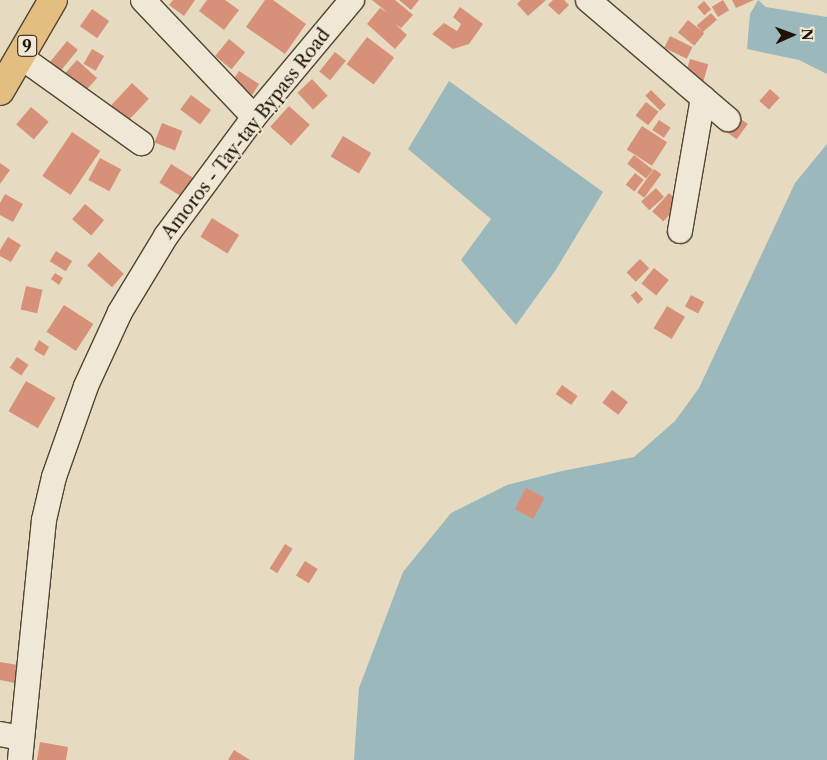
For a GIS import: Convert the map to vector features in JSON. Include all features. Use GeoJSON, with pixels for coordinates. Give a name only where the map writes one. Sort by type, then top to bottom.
{"type":"FeatureCollection","features":[{"type":"Feature","properties":{"kind":"highway","name":"9"},"geometry":{"type":"LineString","coordinates":[[0,91],[52,0]]}},
{"type":"Feature","properties":{"kind":"street"},"geometry":{"type":"LineString","coordinates":[[143,0],[254,117]]}},
{"type":"Feature","properties":{"kind":"street","name":"Amoros - Tay-tay Bypass Road"},"geometry":{"type":"LineString","coordinates":[[14,744],[44,520],[54,477],[86,386],[120,312],[166,236],[254,117],[352,0]]}},
{"type":"Feature","properties":{"kind":"street"},"geometry":{"type":"LineString","coordinates":[[588,0],[728,119]]}},
{"type":"Feature","properties":{"kind":"street"},"geometry":{"type":"LineString","coordinates":[[21,57],[141,143]]}},
{"type":"Feature","properties":{"kind":"street"},"geometry":{"type":"LineString","coordinates":[[680,232],[703,98]]}},
{"type":"Feature","properties":{"kind":"water"},"geometry":{"type":"Polygon","coordinates":[[[758,0],[766,7],[827,17],[827,74],[799,60],[747,49],[750,14],[758,0]]]}},
{"type":"Feature","properties":{"kind":"water"},"geometry":{"type":"Polygon","coordinates":[[[449,81],[603,192],[555,271],[516,325],[461,260],[491,219],[408,149],[449,81]]]}},
{"type":"Feature","properties":{"kind":"water"},"geometry":{"type":"Polygon","coordinates":[[[827,144],[827,760],[354,760],[359,688],[403,572],[451,513],[507,485],[562,471],[634,457],[675,421],[699,388],[795,183],[827,144]]]}},
{"type":"Feature","properties":{"kind":"building"},"geometry":{"type":"Polygon","coordinates":[[[173,0],[195,0],[184,16],[169,5],[173,0]]]}},
{"type":"Feature","properties":{"kind":"building"},"geometry":{"type":"Polygon","coordinates":[[[207,0],[225,0],[239,10],[224,30],[199,11],[207,0]]]}},
{"type":"Feature","properties":{"kind":"building"},"geometry":{"type":"Polygon","coordinates":[[[265,0],[273,0],[306,24],[285,54],[246,27],[265,0]]]}},
{"type":"Feature","properties":{"kind":"building"},"geometry":{"type":"Polygon","coordinates":[[[372,0],[395,0],[413,15],[401,28],[395,24],[407,35],[395,49],[367,24],[380,8],[388,13],[372,0]]]}},
{"type":"Feature","properties":{"kind":"building"},"geometry":{"type":"Polygon","coordinates":[[[399,0],[419,0],[411,10],[399,0]]]}},
{"type":"Feature","properties":{"kind":"building"},"geometry":{"type":"Polygon","coordinates":[[[521,0],[546,0],[528,16],[517,4],[521,0]]]}},
{"type":"Feature","properties":{"kind":"building"},"geometry":{"type":"Polygon","coordinates":[[[553,0],[564,0],[569,5],[559,15],[548,5],[553,0]]]}},
{"type":"Feature","properties":{"kind":"building"},"geometry":{"type":"Polygon","coordinates":[[[723,0],[729,10],[718,17],[712,7],[723,0]]]}},
{"type":"Feature","properties":{"kind":"building"},"geometry":{"type":"Polygon","coordinates":[[[732,0],[754,0],[736,8],[732,0]]]}},
{"type":"Feature","properties":{"kind":"building"},"geometry":{"type":"Polygon","coordinates":[[[704,1],[711,9],[704,15],[697,7],[704,1]]]}},
{"type":"Feature","properties":{"kind":"building"},"geometry":{"type":"Polygon","coordinates":[[[460,7],[483,24],[469,44],[453,49],[432,34],[444,23],[457,31],[461,24],[453,17],[460,7]]]}},
{"type":"Feature","properties":{"kind":"building"},"geometry":{"type":"Polygon","coordinates":[[[92,9],[109,21],[97,38],[80,26],[92,9]]]}},
{"type":"Feature","properties":{"kind":"building"},"geometry":{"type":"Polygon","coordinates":[[[711,13],[717,20],[703,32],[697,25],[711,13]]]}},
{"type":"Feature","properties":{"kind":"building"},"geometry":{"type":"Polygon","coordinates":[[[688,20],[704,33],[694,46],[678,32],[688,20]]]}},
{"type":"Feature","properties":{"kind":"building"},"geometry":{"type":"Polygon","coordinates":[[[670,36],[692,47],[687,59],[664,48],[670,36]]]}},
{"type":"Feature","properties":{"kind":"building"},"geometry":{"type":"Polygon","coordinates":[[[367,37],[394,57],[374,85],[347,64],[367,37]]]}},
{"type":"Feature","properties":{"kind":"building"},"geometry":{"type":"Polygon","coordinates":[[[229,39],[245,52],[231,69],[215,56],[229,39]]]}},
{"type":"Feature","properties":{"kind":"building"},"geometry":{"type":"Polygon","coordinates":[[[67,41],[78,50],[60,72],[49,63],[67,41]]]}},
{"type":"Feature","properties":{"kind":"building"},"geometry":{"type":"Polygon","coordinates":[[[92,49],[104,56],[96,71],[84,64],[92,49]]]}},
{"type":"Feature","properties":{"kind":"building"},"geometry":{"type":"Polygon","coordinates":[[[335,52],[346,61],[330,80],[319,71],[335,52]]]}},
{"type":"Feature","properties":{"kind":"building"},"geometry":{"type":"Polygon","coordinates":[[[690,59],[708,64],[703,83],[685,77],[690,59]]]}},
{"type":"Feature","properties":{"kind":"building"},"geometry":{"type":"Polygon","coordinates":[[[77,60],[97,78],[83,94],[63,76],[77,60]]]}},
{"type":"Feature","properties":{"kind":"building"},"geometry":{"type":"Polygon","coordinates":[[[239,71],[259,84],[247,103],[227,89],[239,71]]]}},
{"type":"Feature","properties":{"kind":"building"},"geometry":{"type":"Polygon","coordinates":[[[312,79],[328,96],[313,109],[297,93],[312,79]]]}},
{"type":"Feature","properties":{"kind":"building"},"geometry":{"type":"Polygon","coordinates":[[[132,83],[149,99],[124,126],[107,110],[132,83]]]}},
{"type":"Feature","properties":{"kind":"building"},"geometry":{"type":"Polygon","coordinates":[[[770,89],[780,98],[769,110],[759,101],[770,89]]]}},
{"type":"Feature","properties":{"kind":"building"},"geometry":{"type":"Polygon","coordinates":[[[651,90],[666,105],[660,111],[645,96],[651,90]]]}},
{"type":"Feature","properties":{"kind":"building"},"geometry":{"type":"Polygon","coordinates":[[[191,95],[211,110],[200,124],[180,109],[191,95]]]}},
{"type":"Feature","properties":{"kind":"building"},"geometry":{"type":"Polygon","coordinates":[[[646,102],[659,112],[648,125],[636,115],[646,102]]]}},
{"type":"Feature","properties":{"kind":"building"},"geometry":{"type":"Polygon","coordinates":[[[289,106],[310,125],[291,146],[270,127],[289,106]]]}},
{"type":"Feature","properties":{"kind":"building"},"geometry":{"type":"Polygon","coordinates":[[[31,107],[49,122],[34,139],[16,125],[31,107]]]}},
{"type":"Feature","properties":{"kind":"building"},"geometry":{"type":"Polygon","coordinates":[[[734,114],[748,124],[737,139],[723,129],[734,114]]]}},
{"type":"Feature","properties":{"kind":"building"},"geometry":{"type":"Polygon","coordinates":[[[659,120],[671,128],[664,138],[652,130],[659,120]]]}},
{"type":"Feature","properties":{"kind":"building"},"geometry":{"type":"Polygon","coordinates":[[[162,123],[183,131],[175,150],[154,143],[162,123]]]}},
{"type":"Feature","properties":{"kind":"building"},"geometry":{"type":"Polygon","coordinates":[[[642,126],[667,142],[652,166],[627,149],[642,126]]]}},
{"type":"Feature","properties":{"kind":"building"},"geometry":{"type":"Polygon","coordinates":[[[72,132],[100,151],[71,195],[42,176],[72,132]]]}},
{"type":"Feature","properties":{"kind":"building"},"geometry":{"type":"Polygon","coordinates":[[[343,136],[371,153],[359,174],[331,157],[343,136]]]}},
{"type":"Feature","properties":{"kind":"building"},"geometry":{"type":"Polygon","coordinates":[[[634,155],[653,170],[646,178],[627,164],[634,155]]]}},
{"type":"Feature","properties":{"kind":"building"},"geometry":{"type":"Polygon","coordinates":[[[100,158],[121,169],[109,191],[88,180],[100,158]]]}},
{"type":"Feature","properties":{"kind":"building"},"geometry":{"type":"Polygon","coordinates":[[[0,163],[10,170],[0,184],[0,163]]]}},
{"type":"Feature","properties":{"kind":"building"},"geometry":{"type":"Polygon","coordinates":[[[171,164],[193,178],[181,196],[159,183],[171,164]]]}},
{"type":"Feature","properties":{"kind":"building"},"geometry":{"type":"Polygon","coordinates":[[[654,169],[661,174],[644,198],[637,192],[654,169]]]}},
{"type":"Feature","properties":{"kind":"building"},"geometry":{"type":"Polygon","coordinates":[[[635,173],[644,180],[634,192],[626,185],[635,173]]]}},
{"type":"Feature","properties":{"kind":"building"},"geometry":{"type":"Polygon","coordinates":[[[656,188],[664,197],[649,210],[641,201],[656,188]]]}},
{"type":"Feature","properties":{"kind":"building"},"geometry":{"type":"Polygon","coordinates":[[[669,193],[680,203],[663,222],[652,212],[669,193]]]}},
{"type":"Feature","properties":{"kind":"building"},"geometry":{"type":"Polygon","coordinates":[[[5,194],[23,204],[13,222],[0,215],[0,203],[5,194]]]}},
{"type":"Feature","properties":{"kind":"building"},"geometry":{"type":"Polygon","coordinates":[[[85,204],[104,220],[91,235],[72,219],[85,204]]]}},
{"type":"Feature","properties":{"kind":"building"},"geometry":{"type":"Polygon","coordinates":[[[212,218],[239,235],[227,254],[200,237],[212,218]]]}},
{"type":"Feature","properties":{"kind":"building"},"geometry":{"type":"Polygon","coordinates":[[[8,237],[21,245],[11,262],[0,256],[0,250],[8,237]]]}},
{"type":"Feature","properties":{"kind":"building"},"geometry":{"type":"Polygon","coordinates":[[[56,251],[72,261],[66,271],[50,261],[56,251]]]}},
{"type":"Feature","properties":{"kind":"building"},"geometry":{"type":"Polygon","coordinates":[[[99,252],[124,274],[112,287],[87,266],[99,252]]]}},
{"type":"Feature","properties":{"kind":"building"},"geometry":{"type":"Polygon","coordinates":[[[640,259],[649,268],[636,282],[627,272],[640,259]]]}},
{"type":"Feature","properties":{"kind":"building"},"geometry":{"type":"Polygon","coordinates":[[[654,268],[669,280],[656,296],[641,284],[654,268]]]}},
{"type":"Feature","properties":{"kind":"building"},"geometry":{"type":"Polygon","coordinates":[[[55,273],[63,278],[59,285],[51,279],[55,273]]]}},
{"type":"Feature","properties":{"kind":"building"},"geometry":{"type":"Polygon","coordinates":[[[26,286],[43,290],[37,313],[21,309],[26,286]]]}},
{"type":"Feature","properties":{"kind":"building"},"geometry":{"type":"Polygon","coordinates":[[[636,291],[643,299],[638,304],[631,296],[636,291]]]}},
{"type":"Feature","properties":{"kind":"building"},"geometry":{"type":"Polygon","coordinates":[[[691,295],[704,302],[698,314],[685,306],[691,295]]]}},
{"type":"Feature","properties":{"kind":"building"},"geometry":{"type":"Polygon","coordinates":[[[64,305],[93,324],[76,351],[47,332],[64,305]]]}},
{"type":"Feature","properties":{"kind":"building"},"geometry":{"type":"Polygon","coordinates":[[[667,306],[685,317],[672,339],[654,328],[667,306]]]}},
{"type":"Feature","properties":{"kind":"building"},"geometry":{"type":"Polygon","coordinates":[[[39,340],[49,347],[44,356],[34,350],[39,340]]]}},
{"type":"Feature","properties":{"kind":"building"},"geometry":{"type":"Polygon","coordinates":[[[17,357],[29,365],[21,376],[10,368],[17,357]]]}},
{"type":"Feature","properties":{"kind":"building"},"geometry":{"type":"Polygon","coordinates":[[[26,381],[55,398],[38,428],[8,411],[26,381]]]}},
{"type":"Feature","properties":{"kind":"building"},"geometry":{"type":"Polygon","coordinates":[[[562,385],[578,396],[571,405],[556,394],[562,385]]]}},
{"type":"Feature","properties":{"kind":"building"},"geometry":{"type":"Polygon","coordinates":[[[612,390],[628,402],[618,415],[602,403],[612,390]]]}},
{"type":"Feature","properties":{"kind":"building"},"geometry":{"type":"Polygon","coordinates":[[[526,488],[545,498],[533,519],[515,509],[526,488]]]}},
{"type":"Feature","properties":{"kind":"building"},"geometry":{"type":"Polygon","coordinates":[[[285,544],[293,549],[277,573],[270,569],[285,544]]]}},
{"type":"Feature","properties":{"kind":"building"},"geometry":{"type":"Polygon","coordinates":[[[305,561],[318,569],[309,583],[296,575],[305,561]]]}},
{"type":"Feature","properties":{"kind":"building"},"geometry":{"type":"Polygon","coordinates":[[[0,662],[18,665],[15,683],[0,680],[0,662]]]}},
{"type":"Feature","properties":{"kind":"building"},"geometry":{"type":"Polygon","coordinates":[[[40,742],[68,747],[66,760],[37,760],[40,742]]]}},
{"type":"Feature","properties":{"kind":"building"},"geometry":{"type":"Polygon","coordinates":[[[234,750],[250,760],[228,760],[234,750]]]}}]}
